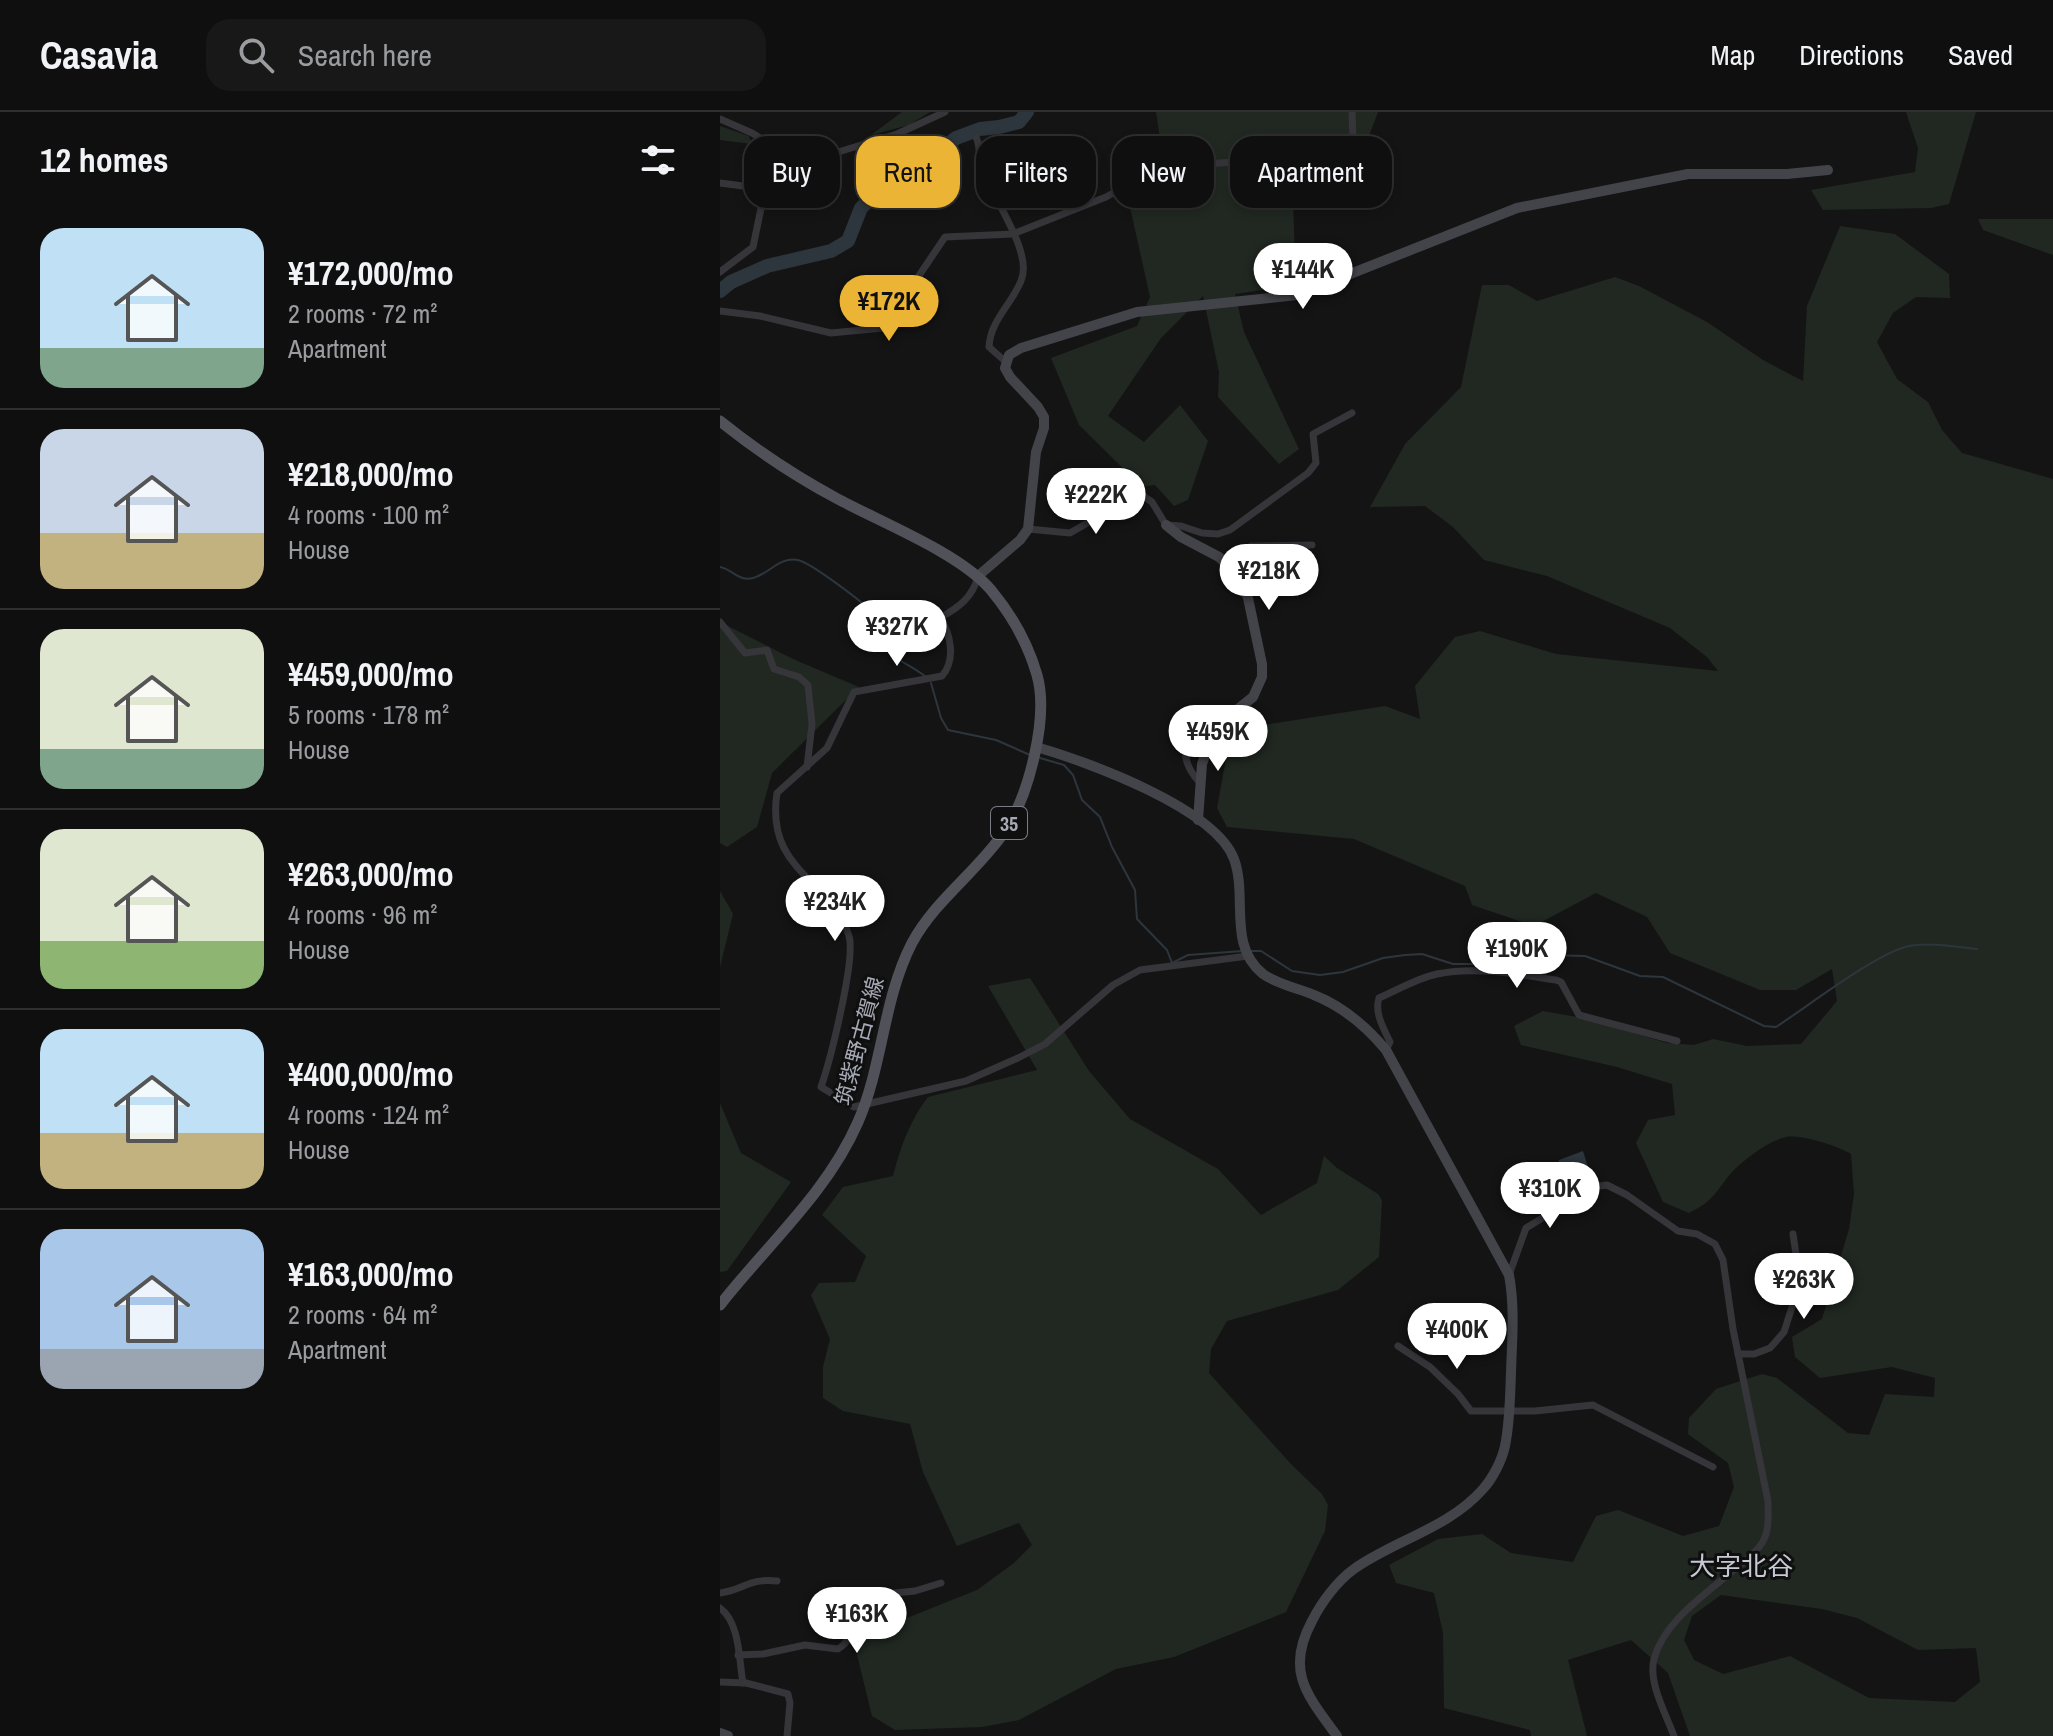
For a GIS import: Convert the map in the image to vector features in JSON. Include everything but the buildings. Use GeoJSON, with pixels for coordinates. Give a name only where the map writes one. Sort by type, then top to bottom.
{"type":"FeatureCollection","features":[{"type":"Feature","properties":{"kind":"main road","name":"筑紫野古賀線"},"geometry":{"type":"LineString","coordinates":[[720,421],[756,450],[794,473],[978,576],[992,591],[1025,641],[1038,677],[1041,699],[1036,747],[1022,798],[1005,832],[937,908],[908,951],[898,973],[865,1103],[844,1150],[822,1185],[720,1305]]}},
{"type":"Feature","properties":{"kind":"street"},"geometry":{"type":"LineString","coordinates":[[840,151],[897,134],[945,112]]}},
{"type":"Feature","properties":{"kind":"street"},"geometry":{"type":"LineString","coordinates":[[720,311],[760,316],[831,333],[883,328],[898,317],[912,286],[945,237],[1013,234],[1106,197],[1160,167],[1265,160],[1311,151],[1351,150],[1352,112]]}},
{"type":"Feature","properties":{"kind":"street"},"geometry":{"type":"LineString","coordinates":[[720,119],[757,136]]}},
{"type":"Feature","properties":{"kind":"street"},"geometry":{"type":"LineString","coordinates":[[1248,956],[1140,970],[1113,985],[1045,1044],[966,1081],[854,1107],[821,1087],[850,971],[849,935],[832,905],[802,876],[787,854],[775,816],[777,793],[827,748],[854,692],[942,676],[948,669],[950,651],[949,632],[940,618],[960,607],[973,592],[978,576],[1020,540],[1028,529],[1036,452],[1044,428],[1044,417],[1010,377],[1005,368],[1009,355],[1021,348],[1137,312],[1297,295],[1517,208],[1688,174],[1787,174],[1828,170]]}},
{"type":"Feature","properties":{"kind":"street"},"geometry":{"type":"LineString","coordinates":[[720,183],[744,186]]}},
{"type":"Feature","properties":{"kind":"street"},"geometry":{"type":"LineString","coordinates":[[720,272],[753,247],[761,208]]}},
{"type":"Feature","properties":{"kind":"street"},"geometry":{"type":"LineString","coordinates":[[1000,208],[1022,253],[1023,279],[990,333],[989,347],[1006,362]]}},
{"type":"Feature","properties":{"kind":"street"},"geometry":{"type":"LineString","coordinates":[[1166,525],[1202,533],[1218,534],[1230,530],[1308,473],[1316,463],[1313,434],[1352,413]]}},
{"type":"Feature","properties":{"kind":"street"},"geometry":{"type":"LineString","coordinates":[[1028,529],[1070,533],[1127,500],[1143,496],[1152,502],[1166,525],[1226,562],[1245,587],[1262,664],[1262,677],[1253,697],[1223,721],[1198,729],[1189,737],[1187,751],[1192,774],[1200,783]]}},
{"type":"Feature","properties":{"kind":"street"},"geometry":{"type":"LineString","coordinates":[[1226,562],[1251,546],[1312,545]]}},
{"type":"Feature","properties":{"kind":"street"},"geometry":{"type":"LineString","coordinates":[[720,622],[745,653],[767,650],[774,669],[799,677],[808,685],[812,724],[807,767]]}},
{"type":"Feature","properties":{"kind":"street"},"geometry":{"type":"LineString","coordinates":[[1198,820],[1202,764],[1223,721]]}},
{"type":"Feature","properties":{"kind":"street"},"geometry":{"type":"LineString","coordinates":[[1036,747],[1072,757],[1137,783],[1198,820],[1224,842],[1234,859],[1239,885],[1240,932],[1248,956],[1263,974],[1316,995],[1348,1013],[1365,1025],[1386,1050],[1509,1275],[1513,1299],[1509,1411],[1505,1446],[1499,1463],[1484,1489],[1435,1526],[1353,1569],[1314,1616],[1302,1640],[1298,1660],[1301,1680],[1337,1736]]}},
{"type":"Feature","properties":{"kind":"street"},"geometry":{"type":"LineString","coordinates":[[1386,1050],[1390,1042],[1380,1019],[1379,998],[1436,974],[1473,971],[1556,980],[1561,982],[1579,1015],[1677,1041]]}},
{"type":"Feature","properties":{"kind":"street"},"geometry":{"type":"LineString","coordinates":[[1509,1275],[1526,1228],[1593,1187],[1607,1185],[1616,1187],[1678,1231],[1697,1234],[1715,1244],[1723,1260],[1738,1354],[1768,1501],[1768,1525],[1763,1542],[1753,1554],[1667,1632],[1654,1660],[1655,1685],[1674,1736]]}},
{"type":"Feature","properties":{"kind":"street"},"geometry":{"type":"LineString","coordinates":[[1738,1354],[1754,1354],[1770,1348],[1784,1332],[1800,1282],[1793,1234]]}},
{"type":"Feature","properties":{"kind":"street"},"geometry":{"type":"LineString","coordinates":[[1398,1346],[1430,1367],[1471,1411],[1535,1411],[1593,1405],[1713,1467]]}},
{"type":"Feature","properties":{"kind":"street"},"geometry":{"type":"LineString","coordinates":[[720,1593],[763,1579],[777,1581]]}},
{"type":"Feature","properties":{"kind":"street"},"geometry":{"type":"LineString","coordinates":[[738,1655],[763,1654],[805,1645],[838,1649],[850,1639],[855,1612],[866,1596],[915,1591],[941,1583]]}},
{"type":"Feature","properties":{"kind":"street"},"geometry":{"type":"LineString","coordinates":[[720,1608],[730,1617],[743,1683]]}},
{"type":"Feature","properties":{"kind":"street"},"geometry":{"type":"LineString","coordinates":[[720,1682],[743,1683],[788,1694],[787,1736]]}},
{"type":"Feature","properties":{"kind":"street"},"geometry":{"type":"LineString","coordinates":[[720,1733],[728,1736]]}},
{"type":"Feature","properties":{"kind":"shaded area"},"geometry":{"type":"Polygon","coordinates":[[[902,112],[930,112],[909,125],[871,135],[902,112]]]}},
{"type":"Feature","properties":{"kind":"shaded area"},"geometry":{"type":"Polygon","coordinates":[[[1156,112],[1378,112],[1369,136],[1230,136],[1230,208],[1293,208],[1296,285],[1235,294],[1244,332],[1299,449],[1279,464],[1218,397],[1219,372],[1203,296],[1161,338],[1108,416],[1144,442],[1180,405],[1208,441],[1188,500],[1174,506],[1155,485],[1142,487],[1079,425],[1051,358],[1137,326],[1150,297],[1130,208],[1214,208],[1214,136],[1160,136],[1156,112]]]}},
{"type":"Feature","properties":{"kind":"shaded area"},"geometry":{"type":"Polygon","coordinates":[[[1906,112],[1976,112],[1949,204],[1931,208],[1823,210],[1811,190],[1915,172],[1918,148],[1906,112]]]}},
{"type":"Feature","properties":{"kind":"shaded area"},"geometry":{"type":"Polygon","coordinates":[[[720,126],[749,136],[744,136],[744,143],[720,140],[720,126]]]}},
{"type":"Feature","properties":{"kind":"shaded area"},"geometry":{"type":"Polygon","coordinates":[[[1978,219],[2053,219],[2053,255],[1983,230],[1978,219]]]}},
{"type":"Feature","properties":{"kind":"shaded area"},"geometry":{"type":"Polygon","coordinates":[[[1840,226],[1895,234],[1949,274],[1950,298],[1916,297],[1893,313],[1877,342],[1897,379],[1928,402],[1942,430],[1962,453],[2053,479],[2053,1736],[1690,1736],[1668,1673],[1631,1640],[1568,1660],[1587,1736],[1531,1736],[1530,1730],[1444,1708],[1443,1633],[1434,1593],[1396,1583],[1389,1565],[1438,1539],[1482,1534],[1511,1553],[1573,1562],[1596,1516],[1618,1510],[1683,1536],[1719,1526],[1734,1487],[1728,1463],[1688,1434],[1689,1418],[1716,1389],[1762,1374],[1777,1378],[1848,1433],[1869,1435],[1885,1394],[1934,1397],[1935,1378],[1892,1367],[1820,1378],[1795,1357],[1792,1337],[1822,1319],[1849,1229],[1854,1194],[1851,1154],[1810,1139],[1779,1139],[1744,1161],[1710,1199],[1689,1213],[1663,1202],[1636,1143],[1648,1120],[1675,1115],[1672,1084],[1617,1067],[1521,1045],[1514,1026],[1543,1011],[1588,1019],[1667,1043],[1694,1045],[1713,1039],[1747,1046],[1801,1044],[1837,1001],[1832,969],[1796,990],[1760,990],[1670,953],[1647,917],[1596,893],[1534,926],[1472,905],[1465,886],[1354,839],[1227,827],[1217,808],[1227,753],[1244,728],[1385,706],[1420,719],[1415,686],[1455,637],[1480,631],[1556,654],[1718,671],[1707,657],[1670,628],[1547,576],[1484,560],[1453,527],[1425,506],[1370,507],[1405,444],[1461,387],[1482,285],[1509,285],[1537,301],[1615,277],[1639,286],[1707,322],[1763,360],[1803,381],[1807,306],[1840,226]],[[1721,1595],[1692,1616],[1684,1640],[1694,1660],[1723,1674],[1790,1656],[1869,1698],[1955,1702],[1980,1682],[1976,1648],[1918,1650],[1857,1618],[1822,1609],[1721,1595]]]}},
{"type":"Feature","properties":{"kind":"shaded area"},"geometry":{"type":"Polygon","coordinates":[[[720,622],[793,659],[859,687],[772,773],[757,827],[727,847],[720,843],[720,622]]]}},
{"type":"Feature","properties":{"kind":"shaded area"},"geometry":{"type":"Polygon","coordinates":[[[720,891],[733,914],[720,967],[720,891]]]}},
{"type":"Feature","properties":{"kind":"shaded area"},"geometry":{"type":"Polygon","coordinates":[[[1030,978],[1089,1071],[1130,1119],[1218,1169],[1261,1215],[1317,1183],[1324,1156],[1378,1194],[1382,1200],[1379,1257],[1338,1290],[1227,1321],[1211,1349],[1209,1373],[1322,1494],[1328,1505],[1325,1531],[1286,1612],[1174,1657],[1116,1669],[1019,1720],[982,1727],[895,1730],[872,1716],[857,1655],[867,1634],[977,1590],[1014,1563],[1032,1545],[1019,1523],[957,1546],[923,1472],[910,1424],[843,1411],[823,1398],[823,1367],[830,1339],[811,1295],[819,1283],[855,1282],[866,1256],[822,1215],[843,1187],[893,1176],[906,1135],[928,1097],[1037,1070],[988,986],[1030,978]]]}},
{"type":"Feature","properties":{"kind":"shaded area"},"geometry":{"type":"Polygon","coordinates":[[[720,1103],[741,1153],[791,1182],[727,1271],[720,1272],[720,1103]]]}},
{"type":"Feature","properties":{"kind":"shaded area"},"geometry":{"type":"Polygon","coordinates":[[[1583,1151],[1591,1177],[1551,1200],[1559,1160],[1583,1151]]]}},
{"type":"Feature","properties":{"kind":"waterway"},"geometry":{"type":"LineString","coordinates":[[720,291],[731,282],[767,266],[831,251],[848,241],[861,208],[886,184],[912,166],[927,161],[956,138],[980,129],[1019,122],[1027,112]]}},
{"type":"Feature","properties":{"kind":"waterway"},"geometry":{"type":"LineString","coordinates":[[720,567],[748,579],[792,559],[805,563],[873,613],[891,653],[927,678]]}},
{"type":"Feature","properties":{"kind":"waterway"},"geometry":{"type":"LineString","coordinates":[[931,683],[941,718],[948,730],[996,740],[1030,755]]}},
{"type":"Feature","properties":{"kind":"waterway"},"geometry":{"type":"LineString","coordinates":[[1040,758],[1064,765],[1073,775],[1082,800],[1100,817],[1135,890],[1137,919],[1167,950],[1172,963],[1188,955],[1243,951]]}},
{"type":"Feature","properties":{"kind":"waterway"},"geometry":{"type":"LineString","coordinates":[[1249,951],[1261,951],[1292,971],[1320,975],[1405,955],[1422,954],[1453,964],[1493,964],[1545,955],[1585,956],[1640,976],[1663,977],[1764,1026],[1776,1027],[1861,969],[1895,951],[1925,944],[1977,949]]}},
{"type":"Feature","properties":{"kind":"district","name":"大字北谷"},"geometry":{"type":"Point","coordinates":[1741,1565]}}]}
